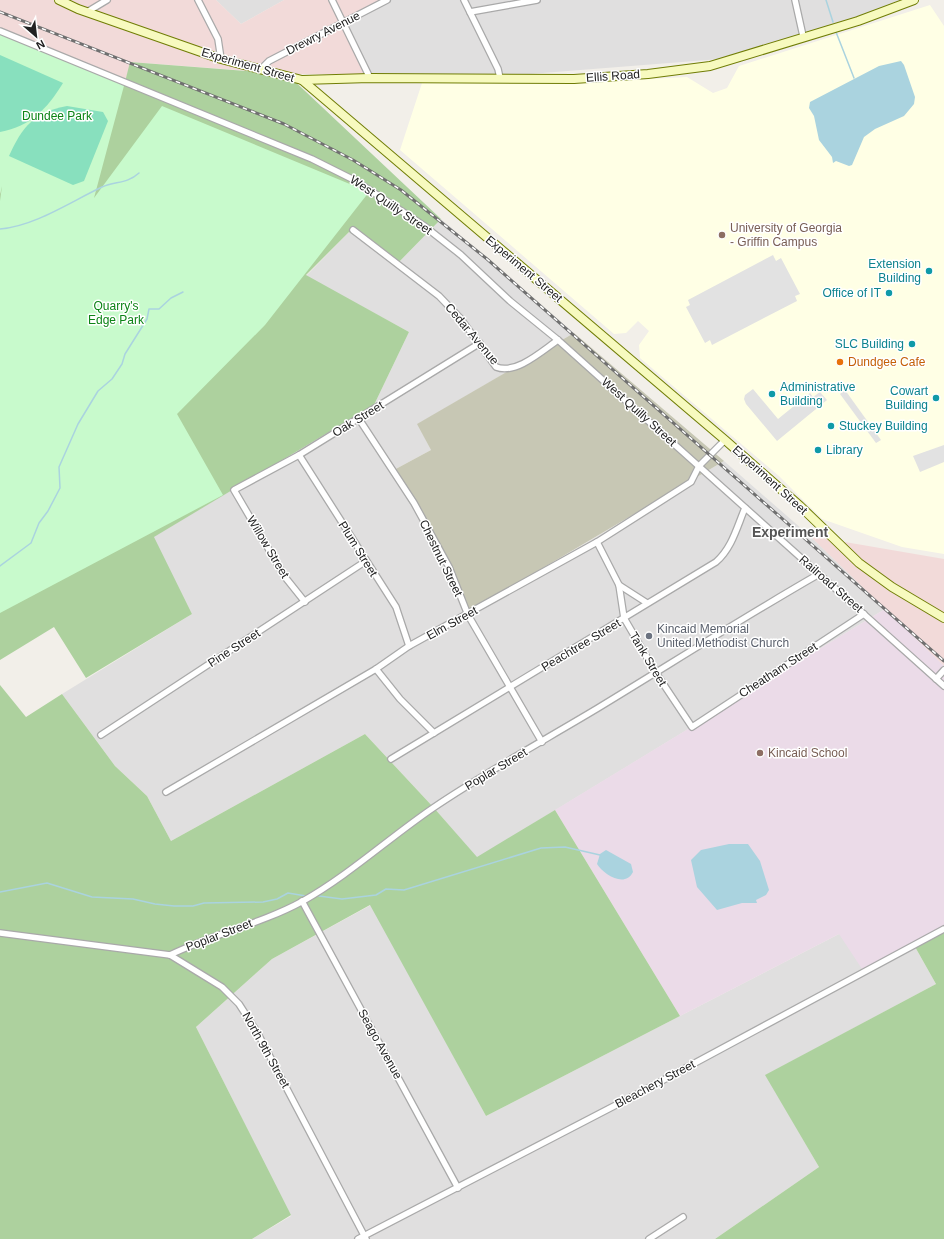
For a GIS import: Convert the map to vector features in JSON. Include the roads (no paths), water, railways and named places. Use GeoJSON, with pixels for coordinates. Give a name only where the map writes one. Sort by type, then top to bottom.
{"type":"FeatureCollection","features":[{"type":"Feature","properties":{"kind":"main road","name":"Experiment Street"},"geometry":{"type":"LineString","coordinates":[[59,0],[87,12],[221,59],[302,80],[725,440],[800,506],[859,563],[892,587],[944,618]]}},
{"type":"Feature","properties":{"kind":"main road","name":"Ellis Road"},"geometry":{"type":"LineString","coordinates":[[302,80],[370,78],[574,79],[648,74],[710,66],[804,36],[858,21],[914,0]]}},
{"type":"Feature","properties":{"kind":"street"},"geometry":{"type":"LineString","coordinates":[[87,12],[107,0]]}},
{"type":"Feature","properties":{"kind":"street"},"geometry":{"type":"LineString","coordinates":[[198,0],[218,39],[221,59]]}},
{"type":"Feature","properties":{"kind":"street"},"geometry":{"type":"LineString","coordinates":[[332,0],[370,78]]}},
{"type":"Feature","properties":{"kind":"street","name":"Drewry Avenue"},"geometry":{"type":"LineString","coordinates":[[260,70],[269,61],[387,0]]}},
{"type":"Feature","properties":{"kind":"street"},"geometry":{"type":"LineString","coordinates":[[464,0],[498,69],[500,78]]}},
{"type":"Feature","properties":{"kind":"street"},"geometry":{"type":"LineString","coordinates":[[470,12],[537,0]]}},
{"type":"Feature","properties":{"kind":"street"},"geometry":{"type":"LineString","coordinates":[[795,0],[804,36]]}},
{"type":"Feature","properties":{"kind":"street","name":"West Quilly Street"},"geometry":{"type":"LineString","coordinates":[[0,31],[240,128],[312,159],[356,181],[399,208],[445,242],[510,301],[558,340],[699,467]]}},
{"type":"Feature","properties":{"kind":"street","name":"Cedar Avenue"},"geometry":{"type":"LineString","coordinates":[[353,230],[439,296],[461,319],[480,343],[496,367],[503,370],[513,369],[558,340]]}},
{"type":"Feature","properties":{"kind":"street","name":"Oak Street"},"geometry":{"type":"LineString","coordinates":[[234,490],[299,455],[480,343]]}},
{"type":"Feature","properties":{"kind":"street","name":"Chestnut Street"},"geometry":{"type":"LineString","coordinates":[[359,419],[414,503],[449,567],[468,615],[509,688],[542,742]]}},
{"type":"Feature","properties":{"kind":"street","name":"Elm Street"},"geometry":{"type":"LineString","coordinates":[[166,792],[376,669],[410,646],[597,542],[691,482],[699,467],[725,440]]}},
{"type":"Feature","properties":{"kind":"street","name":"Plum Street"},"geometry":{"type":"LineString","coordinates":[[299,455],[396,607],[410,646]]}},
{"type":"Feature","properties":{"kind":"street","name":"Railroad Street"},"geometry":{"type":"LineString","coordinates":[[699,467],[944,686]]}},
{"type":"Feature","properties":{"kind":"street","name":"Willow Street"},"geometry":{"type":"LineString","coordinates":[[234,490],[285,577],[305,602]]}},
{"type":"Feature","properties":{"kind":"street","name":"Peachtree Street"},"geometry":{"type":"LineString","coordinates":[[391,758],[509,688],[725,555],[745,508]]}},
{"type":"Feature","properties":{"kind":"street","name":"Tank Street"},"geometry":{"type":"LineString","coordinates":[[597,542],[619,585],[624,618],[656,673],[692,727]]}},
{"type":"Feature","properties":{"kind":"street","name":"Pine Street"},"geometry":{"type":"LineString","coordinates":[[101,735],[366,561]]}},
{"type":"Feature","properties":{"kind":"street","name":"Poplar Street"},"geometry":{"type":"LineString","coordinates":[[170,955],[254,922],[302,901],[336,881],[375,849],[434,807],[656,673],[760,608],[819,574]]}},
{"type":"Feature","properties":{"kind":"street"},"geometry":{"type":"LineString","coordinates":[[619,585],[647,603]]}},
{"type":"Feature","properties":{"kind":"street","name":"Cheatham Street"},"geometry":{"type":"LineString","coordinates":[[692,727],[864,614]]}},
{"type":"Feature","properties":{"kind":"street"},"geometry":{"type":"LineString","coordinates":[[376,669],[400,699],[434,733]]}},
{"type":"Feature","properties":{"kind":"street"},"geometry":{"type":"LineString","coordinates":[[936,679],[944,670]]}},
{"type":"Feature","properties":{"kind":"street","name":"Seago Avenue"},"geometry":{"type":"LineString","coordinates":[[302,901],[458,1188]]}},
{"type":"Feature","properties":{"kind":"street","name":"Bleachery Street"},"geometry":{"type":"LineString","coordinates":[[358,1239],[365,1237],[458,1188],[944,929]]}},
{"type":"Feature","properties":{"kind":"street","name":"North 9th Street"},"geometry":{"type":"LineString","coordinates":[[0,934],[170,955],[222,987],[239,1004],[257,1032],[365,1237]]}},
{"type":"Feature","properties":{"kind":"street"},"geometry":{"type":"LineString","coordinates":[[649,1239],[683,1217]]}},
{"type":"Feature","properties":{"kind":"water"},"geometry":{"type":"Polygon","coordinates":[[[901,61],[904,65],[915,97],[914,104],[904,116],[875,129],[864,137],[852,165],[849,166],[836,161],[833,163],[832,157],[819,140],[814,116],[809,108],[810,102],[879,66],[901,61]]]}},
{"type":"Feature","properties":{"kind":"water"},"geometry":{"type":"Polygon","coordinates":[[[729,844],[748,844],[760,861],[769,890],[766,895],[756,900],[757,903],[742,903],[717,910],[697,887],[691,860],[701,850],[729,844]]]}},
{"type":"Feature","properties":{"kind":"water"},"geometry":{"type":"Polygon","coordinates":[[[606,850],[631,864],[633,872],[629,877],[625,879],[615,878],[609,876],[600,868],[597,864],[600,854],[606,850]]]}},
{"type":"Feature","properties":{"kind":"waterway"},"geometry":{"type":"LineString","coordinates":[[826,0],[833,22]]}},
{"type":"Feature","properties":{"kind":"waterway"},"geometry":{"type":"LineString","coordinates":[[836,32],[854,78]]}},
{"type":"Feature","properties":{"kind":"waterway"},"geometry":{"type":"LineString","coordinates":[[0,229],[13,227],[39,218],[102,187],[125,181],[139,173]]}},
{"type":"Feature","properties":{"kind":"waterway"},"geometry":{"type":"LineString","coordinates":[[0,566],[31,543],[39,523],[48,511],[60,488],[59,467],[78,424],[98,391],[112,379],[122,364],[125,354],[147,319],[149,309],[159,309],[171,298],[183,292]]}},
{"type":"Feature","properties":{"kind":"waterway"},"geometry":{"type":"LineString","coordinates":[[319,896],[342,899],[376,895],[386,889],[404,890],[541,848],[565,847],[600,855]]}},
{"type":"Feature","properties":{"kind":"waterway"},"geometry":{"type":"LineString","coordinates":[[0,892],[47,883],[92,897],[133,899],[155,904],[174,906],[193,906],[204,903],[263,902],[277,899],[288,893],[306,896]]}},
{"type":"Feature","properties":{"kind":"railway"},"geometry":{"type":"LineString","coordinates":[[0,12],[284,124],[353,160],[401,190],[487,259],[944,661]]}},
{"type":"Feature","properties":{"kind":"place","name":"University of Georgia - Griffin Campus"},"geometry":{"type":"Point","coordinates":[722,235]}},
{"type":"Feature","properties":{"kind":"place","name":"Extension Building"},"geometry":{"type":"Point","coordinates":[929,271]}},
{"type":"Feature","properties":{"kind":"place","name":"Office of IT"},"geometry":{"type":"Point","coordinates":[889,293]}},
{"type":"Feature","properties":{"kind":"place","name":"SLC Building"},"geometry":{"type":"Point","coordinates":[912,344]}},
{"type":"Feature","properties":{"kind":"place","name":"Dundgee Cafe"},"geometry":{"type":"Point","coordinates":[840,362]}},
{"type":"Feature","properties":{"kind":"place","name":"Administrative Building"},"geometry":{"type":"Point","coordinates":[772,394]}},
{"type":"Feature","properties":{"kind":"place","name":"Cowart Building"},"geometry":{"type":"Point","coordinates":[936,398]}},
{"type":"Feature","properties":{"kind":"place","name":"Stuckey Building"},"geometry":{"type":"Point","coordinates":[831,426]}},
{"type":"Feature","properties":{"kind":"place","name":"Library"},"geometry":{"type":"Point","coordinates":[818,450]}},
{"type":"Feature","properties":{"kind":"place","name":"Kincaid Memorial United Methodist Church"},"geometry":{"type":"Point","coordinates":[649,636]}},
{"type":"Feature","properties":{"kind":"place","name":"Kincaid School"},"geometry":{"type":"Point","coordinates":[760,753]}},
{"type":"Feature","properties":{"kind":"district","name":"Experiment"},"geometry":{"type":"Point","coordinates":[790,532]}},
{"type":"Feature","properties":{"kind":"park label","name":"Dundee Park"},"geometry":{"type":"Point","coordinates":[57,116]}},
{"type":"Feature","properties":{"kind":"park label","name":"Quarry's Edge Park"},"geometry":{"type":"Point","coordinates":[116,313]}}]}
